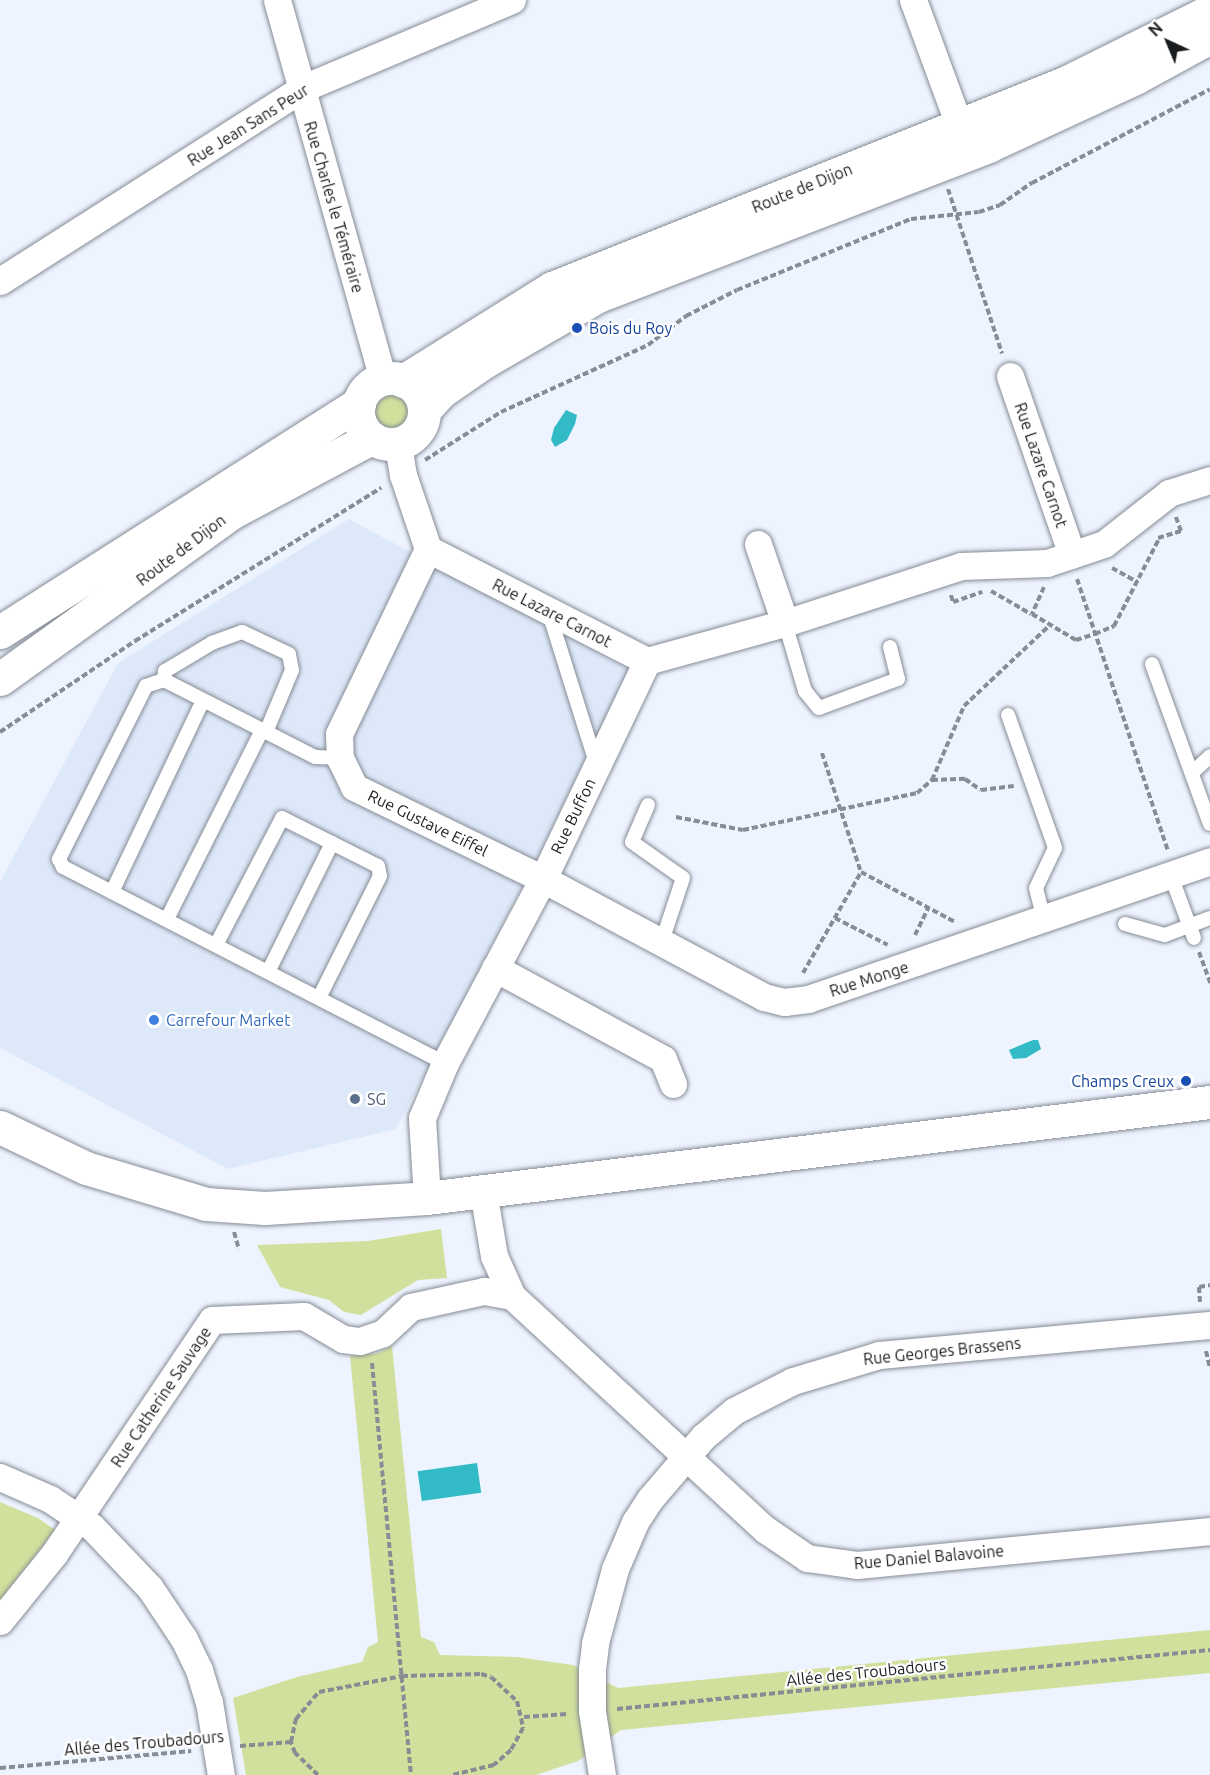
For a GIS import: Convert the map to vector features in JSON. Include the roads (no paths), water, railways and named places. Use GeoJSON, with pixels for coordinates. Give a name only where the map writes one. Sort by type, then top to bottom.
{"type":"FeatureCollection","features":[{"type":"Feature","properties":{"kind":"street","name":"Rue Charles le Téméraire"},"geometry":{"type":"LineString","coordinates":[[277,0],[301,89],[393,380]]}},
{"type":"Feature","properties":{"kind":"street","name":"Rue Jean Sans Peur"},"geometry":{"type":"LineString","coordinates":[[0,281],[301,89],[512,0]]}},
{"type":"Feature","properties":{"kind":"street"},"geometry":{"type":"LineString","coordinates":[[903,179],[936,157],[959,125],[913,0]]}},
{"type":"Feature","properties":{"kind":"street","name":"Route de Dijon"},"geometry":{"type":"LineString","coordinates":[[0,632],[359,403],[367,388],[393,380],[552,288],[1067,82],[1210,11]]}},
{"type":"Feature","properties":{"kind":"street","name":"Route de Dijon"},"geometry":{"type":"LineString","coordinates":[[0,679],[231,513],[390,452],[417,432],[424,410],[442,391],[484,362],[598,296],[999,141],[1135,78],[1210,37]]}},
{"type":"Feature","properties":{"kind":"street","name":"Rue Lazare Carnot"},"geometry":{"type":"LineString","coordinates":[[1010,376],[1060,559]]}},
{"type":"Feature","properties":{"kind":"street"},"geometry":{"type":"LineString","coordinates":[[393,380],[418,392],[424,410]]}},
{"type":"Feature","properties":{"kind":"street"},"geometry":{"type":"LineString","coordinates":[[359,403],[359,423],[390,452],[428,549]]}},
{"type":"Feature","properties":{"kind":"street"},"geometry":{"type":"LineString","coordinates":[[647,661],[785,623],[961,566],[1060,559],[1104,544],[1169,494],[1210,480]]}},
{"type":"Feature","properties":{"kind":"street"},"geometry":{"type":"LineString","coordinates":[[758,544],[785,623]]}},
{"type":"Feature","properties":{"kind":"street","name":"Rue Lazare Carnot"},"geometry":{"type":"LineString","coordinates":[[428,549],[647,661]]}},
{"type":"Feature","properties":{"kind":"street","name":"Rue Gustave Eiffel"},"geometry":{"type":"LineString","coordinates":[[428,549],[339,734],[340,758],[354,787],[543,879]]}},
{"type":"Feature","properties":{"kind":"street","name":"Rue Buffon"},"geometry":{"type":"LineString","coordinates":[[427,1198],[422,1118],[445,1063],[543,879],[647,661]]}},
{"type":"Feature","properties":{"kind":"street","name":"Rue Monge"},"geometry":{"type":"LineString","coordinates":[[543,879],[764,997],[797,1000],[987,940],[1210,861]]}},
{"type":"Feature","properties":{"kind":"street"},"geometry":{"type":"LineString","coordinates":[[495,968],[663,1059],[673,1084]]}},
{"type":"Feature","properties":{"kind":"street"},"geometry":{"type":"LineString","coordinates":[[0,1127],[86,1168],[206,1204],[265,1208],[427,1198],[1210,1101]]}},
{"type":"Feature","properties":{"kind":"street"},"geometry":{"type":"LineString","coordinates":[[0,1108],[86,1168]]}},
{"type":"Feature","properties":{"kind":"street"},"geometry":{"type":"LineString","coordinates":[[483,1191],[494,1256],[512,1296],[687,1455]]}},
{"type":"Feature","properties":{"kind":"street","name":"Rue Catherine Sauvage"},"geometry":{"type":"LineString","coordinates":[[79,1518],[213,1320],[304,1316],[343,1339],[369,1339],[422,1303],[484,1291],[512,1296]]}},
{"type":"Feature","properties":{"kind":"street","name":"Rue Georges Brassens"},"geometry":{"type":"LineString","coordinates":[[602,1775],[592,1712],[595,1643],[615,1569],[635,1522],[687,1455],[718,1424],[755,1399],[793,1381],[856,1360],[1210,1325]]}},
{"type":"Feature","properties":{"kind":"street","name":"Rue Daniel Balavoine"},"geometry":{"type":"LineString","coordinates":[[687,1455],[784,1545],[807,1558],[831,1564],[857,1565],[1210,1531]]}},
{"type":"Feature","properties":{"kind":"street"},"geometry":{"type":"LineString","coordinates":[[0,1477],[40,1494],[79,1518],[133,1566],[184,1639],[209,1702],[221,1775]]}},
{"type":"Feature","properties":{"kind":"street"},"geometry":{"type":"LineString","coordinates":[[0,1621],[79,1518]]}},
{"type":"Feature","properties":{"kind":"lane"},"geometry":{"type":"LineString","coordinates":[[548,611],[597,766]]}},
{"type":"Feature","properties":{"kind":"lane"},"geometry":{"type":"LineString","coordinates":[[785,623],[805,691],[819,708],[898,679],[890,647]]}},
{"type":"Feature","properties":{"kind":"lane"},"geometry":{"type":"LineString","coordinates":[[164,680],[165,670],[212,643],[242,632],[289,654],[292,670],[264,731],[167,919]]}},
{"type":"Feature","properties":{"kind":"lane"},"geometry":{"type":"LineString","coordinates":[[1152,664],[1210,824]]}},
{"type":"Feature","properties":{"kind":"lane"},"geometry":{"type":"LineString","coordinates":[[340,758],[315,757],[164,680],[146,686],[59,859],[63,867],[445,1063]]}},
{"type":"Feature","properties":{"kind":"lane"},"geometry":{"type":"LineString","coordinates":[[112,892],[203,700]]}},
{"type":"Feature","properties":{"kind":"lane"},"geometry":{"type":"LineString","coordinates":[[1008,715],[1054,848],[1036,888],[1044,920]]}},
{"type":"Feature","properties":{"kind":"lane"},"geometry":{"type":"LineString","coordinates":[[1193,772],[1210,756]]}},
{"type":"Feature","properties":{"kind":"lane"},"geometry":{"type":"LineString","coordinates":[[648,805],[632,842],[683,878],[661,944]]}},
{"type":"Feature","properties":{"kind":"lane"},"geometry":{"type":"LineString","coordinates":[[216,945],[282,818],[332,843],[378,867],[380,876],[319,998]]}},
{"type":"Feature","properties":{"kind":"lane"},"geometry":{"type":"LineString","coordinates":[[268,972],[332,843]]}},
{"type":"Feature","properties":{"kind":"lane"},"geometry":{"type":"LineString","coordinates":[[1170,876],[1192,932]]}},
{"type":"Feature","properties":{"kind":"lane"},"geometry":{"type":"LineString","coordinates":[[1125,924],[1165,935],[1192,932],[1210,918]]}},
{"type":"Feature","properties":{"kind":"water"},"geometry":{"type":"Polygon","coordinates":[[[566,410],[577,415],[575,424],[567,440],[555,447],[551,440],[554,428],[566,410]]]}},
{"type":"Feature","properties":{"kind":"water"},"geometry":{"type":"Polygon","coordinates":[[[1038,1040],[1041,1049],[1026,1058],[1013,1059],[1009,1050],[1038,1040]]]}},
{"type":"Feature","properties":{"kind":"water"},"geometry":{"type":"Polygon","coordinates":[[[477,1463],[481,1493],[422,1501],[418,1471],[477,1463]]]}},
{"type":"Feature","properties":{"kind":"place","name":"Bois du Roy"},"geometry":{"type":"Point","coordinates":[577,328]}},
{"type":"Feature","properties":{"kind":"place","name":"Carrefour Market"},"geometry":{"type":"Point","coordinates":[154,1020]}},
{"type":"Feature","properties":{"kind":"place","name":"Champs Creux"},"geometry":{"type":"Point","coordinates":[1186,1081]}},
{"type":"Feature","properties":{"kind":"place","name":"SG"},"geometry":{"type":"Point","coordinates":[355,1099]}}]}
